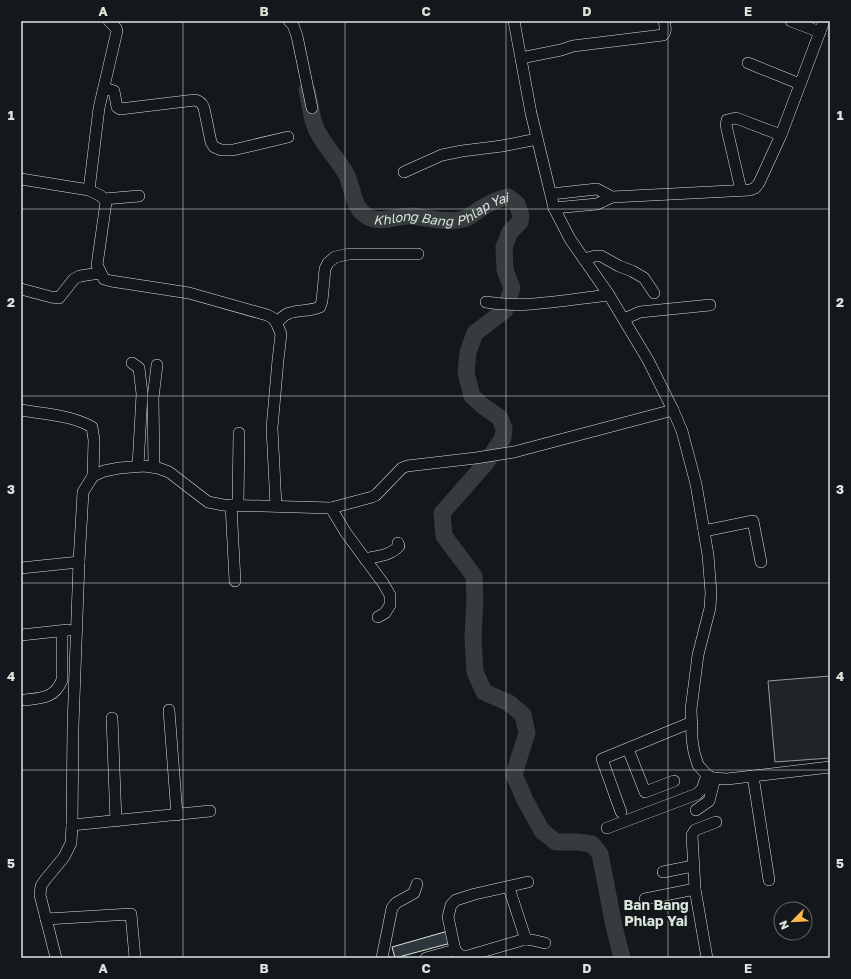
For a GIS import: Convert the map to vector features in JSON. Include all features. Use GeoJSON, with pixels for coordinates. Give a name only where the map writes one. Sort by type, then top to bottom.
{"type":"FeatureCollection","features":[{"type":"Feature","properties":{"kind":"street"},"geometry":{"type":"LineString","coordinates":[[89,190],[99,108],[117,31],[109,21]]}},
{"type":"Feature","properties":{"kind":"street"},"geometry":{"type":"LineString","coordinates":[[289,21],[293,25],[297,36],[312,108]]}},
{"type":"Feature","properties":{"kind":"street"},"geometry":{"type":"LineString","coordinates":[[514,21],[531,112],[556,212],[570,238],[609,295],[648,360],[682,431],[696,484],[708,555],[711,593],[710,608],[698,655],[691,709],[694,752],[698,765],[711,777],[727,779],[830,767]]}},
{"type":"Feature","properties":{"kind":"street"},"geometry":{"type":"LineString","coordinates":[[521,58],[562,50],[573,46],[663,34],[666,32],[664,21]]}},
{"type":"Feature","properties":{"kind":"street"},"geometry":{"type":"LineString","coordinates":[[556,212],[597,204],[612,198],[750,190],[755,188],[759,183],[781,135],[822,26],[791,21]]}},
{"type":"Feature","properties":{"kind":"street"},"geometry":{"type":"LineString","coordinates":[[748,64],[800,84]]}},
{"type":"Feature","properties":{"kind":"street"},"geometry":{"type":"LineString","coordinates":[[104,88],[114,91],[118,107],[120,109],[199,101],[203,104],[211,142],[214,147],[221,150],[233,150],[288,137]]}},
{"type":"Feature","properties":{"kind":"street"},"geometry":{"type":"LineString","coordinates":[[741,190],[726,125],[727,120],[736,118],[781,135]]}},
{"type":"Feature","properties":{"kind":"street"},"geometry":{"type":"LineString","coordinates":[[404,172],[442,155],[537,139]]}},
{"type":"Feature","properties":{"kind":"street"},"geometry":{"type":"LineString","coordinates":[[21,179],[89,190],[104,199],[106,202],[97,265],[104,279],[189,293],[273,318],[281,334],[272,428],[276,506]]}},
{"type":"Feature","properties":{"kind":"street"},"geometry":{"type":"LineString","coordinates":[[551,194],[597,189],[612,198]]}},
{"type":"Feature","properties":{"kind":"street"},"geometry":{"type":"LineString","coordinates":[[104,199],[139,196]]}},
{"type":"Feature","properties":{"kind":"street"},"geometry":{"type":"LineString","coordinates":[[277,324],[281,317],[288,313],[314,310],[320,307],[322,300],[324,269],[335,257],[349,254],[418,254]]}},
{"type":"Feature","properties":{"kind":"street"},"geometry":{"type":"LineString","coordinates":[[584,258],[601,256],[632,271],[644,278],[654,294]]}},
{"type":"Feature","properties":{"kind":"street"},"geometry":{"type":"LineString","coordinates":[[21,289],[59,298],[74,279],[80,276],[100,273]]}},
{"type":"Feature","properties":{"kind":"street"},"geometry":{"type":"LineString","coordinates":[[486,302],[522,305],[609,295]]}},
{"type":"Feature","properties":{"kind":"street"},"geometry":{"type":"LineString","coordinates":[[624,319],[640,312],[710,305]]}},
{"type":"Feature","properties":{"kind":"street"},"geometry":{"type":"LineString","coordinates":[[132,363],[139,370],[141,386],[138,466]]}},
{"type":"Feature","properties":{"kind":"street"},"geometry":{"type":"LineString","coordinates":[[154,467],[153,398],[157,365]]}},
{"type":"Feature","properties":{"kind":"street"},"geometry":{"type":"LineString","coordinates":[[21,410],[66,417],[84,422],[92,427],[94,440],[93,476],[83,492],[79,562],[73,726],[71,843],[64,857],[42,886],[40,896],[56,958]]}},
{"type":"Feature","properties":{"kind":"street"},"geometry":{"type":"LineString","coordinates":[[93,476],[104,471],[119,468],[138,466],[154,467],[169,472],[208,502],[223,505],[331,508],[376,495],[402,468],[407,466],[514,452],[673,410]]}},
{"type":"Feature","properties":{"kind":"street"},"geometry":{"type":"LineString","coordinates":[[235,581],[235,505],[239,433]]}},
{"type":"Feature","properties":{"kind":"street"},"geometry":{"type":"LineString","coordinates":[[331,508],[346,533],[383,583],[390,595],[390,605],[385,613],[378,617]]}},
{"type":"Feature","properties":{"kind":"street"},"geometry":{"type":"LineString","coordinates":[[704,531],[753,521],[761,562]]}},
{"type":"Feature","properties":{"kind":"street"},"geometry":{"type":"LineString","coordinates":[[365,559],[388,554],[399,546],[398,543]]}},
{"type":"Feature","properties":{"kind":"street"},"geometry":{"type":"LineString","coordinates":[[21,568],[79,562]]}},
{"type":"Feature","properties":{"kind":"street"},"geometry":{"type":"LineString","coordinates":[[21,635],[76,630]]}},
{"type":"Feature","properties":{"kind":"street"},"geometry":{"type":"LineString","coordinates":[[25,700],[46,697],[59,687],[62,680],[62,631]]}},
{"type":"Feature","properties":{"kind":"street"},"geometry":{"type":"LineString","coordinates":[[169,710],[177,815]]}},
{"type":"Feature","properties":{"kind":"street"},"geometry":{"type":"LineString","coordinates":[[112,718],[116,820]]}},
{"type":"Feature","properties":{"kind":"street"},"geometry":{"type":"LineString","coordinates":[[621,812],[602,760],[692,722]]}},
{"type":"Feature","properties":{"kind":"street"},"geometry":{"type":"LineString","coordinates":[[628,749],[645,792],[674,781]]}},
{"type":"Feature","properties":{"kind":"street"},"geometry":{"type":"LineString","coordinates":[[753,776],[769,880]]}},
{"type":"Feature","properties":{"kind":"street"},"geometry":{"type":"LineString","coordinates":[[696,810],[708,801],[711,777]]}},
{"type":"Feature","properties":{"kind":"street"},"geometry":{"type":"LineString","coordinates":[[607,828],[692,797],[702,789],[711,777]]}},
{"type":"Feature","properties":{"kind":"street"},"geometry":{"type":"LineString","coordinates":[[72,825],[210,812]]}},
{"type":"Feature","properties":{"kind":"street"},"geometry":{"type":"LineString","coordinates":[[707,958],[695,889],[692,835],[697,829],[716,822]]}},
{"type":"Feature","properties":{"kind":"street"},"geometry":{"type":"LineString","coordinates":[[663,872],[693,866]]}},
{"type":"Feature","properties":{"kind":"street"},"geometry":{"type":"LineString","coordinates":[[528,882],[475,894],[456,900],[451,905],[448,917],[455,950],[461,956],[468,956],[526,940],[545,943]]}},
{"type":"Feature","properties":{"kind":"street"},"geometry":{"type":"LineString","coordinates":[[382,958],[392,908],[396,903],[414,893],[417,884]]}},
{"type":"Feature","properties":{"kind":"street"},"geometry":{"type":"LineString","coordinates":[[645,899],[695,889]]}},
{"type":"Feature","properties":{"kind":"street"},"geometry":{"type":"LineString","coordinates":[[510,891],[526,940]]}},
{"type":"Feature","properties":{"kind":"street"},"geometry":{"type":"LineString","coordinates":[[46,919],[131,914],[135,958]]}},
{"type":"Feature","properties":{"kind":"street"},"geometry":{"type":"LineString","coordinates":[[426,958],[455,950]]}},
{"type":"Feature","properties":{"kind":"shaded area"},"geometry":{"type":"Polygon","coordinates":[[[830,676],[830,758],[775,762],[768,681],[830,676]]]}},
{"type":"Feature","properties":{"kind":"building"},"geometry":{"type":"Polygon","coordinates":[[[448,931],[451,943],[395,958],[392,947],[448,931]]]}},
{"type":"Feature","properties":{"kind":"waterway","name":"Khlong Bang Phlap Yai"},"geometry":{"type":"LineString","coordinates":[[307,90],[315,126],[325,144],[345,172],[358,208],[368,217],[379,220],[411,216],[453,221],[468,217],[490,203],[504,198],[508,197],[517,204],[521,216],[520,222],[510,232],[504,247],[505,270],[512,288],[505,310],[475,333],[468,352],[466,373],[472,396],[500,418],[504,429],[503,438],[486,463],[442,513],[444,536],[474,576],[475,599],[473,638],[475,672],[484,692],[509,703],[523,715],[527,733],[514,775],[525,800],[542,831],[556,842],[578,842],[592,844],[600,854],[614,926],[622,958]]}},
{"type":"Feature","properties":{"kind":"district","name":"Ban Bang Phlap Yai"},"geometry":{"type":"Point","coordinates":[656,914]}}]}
